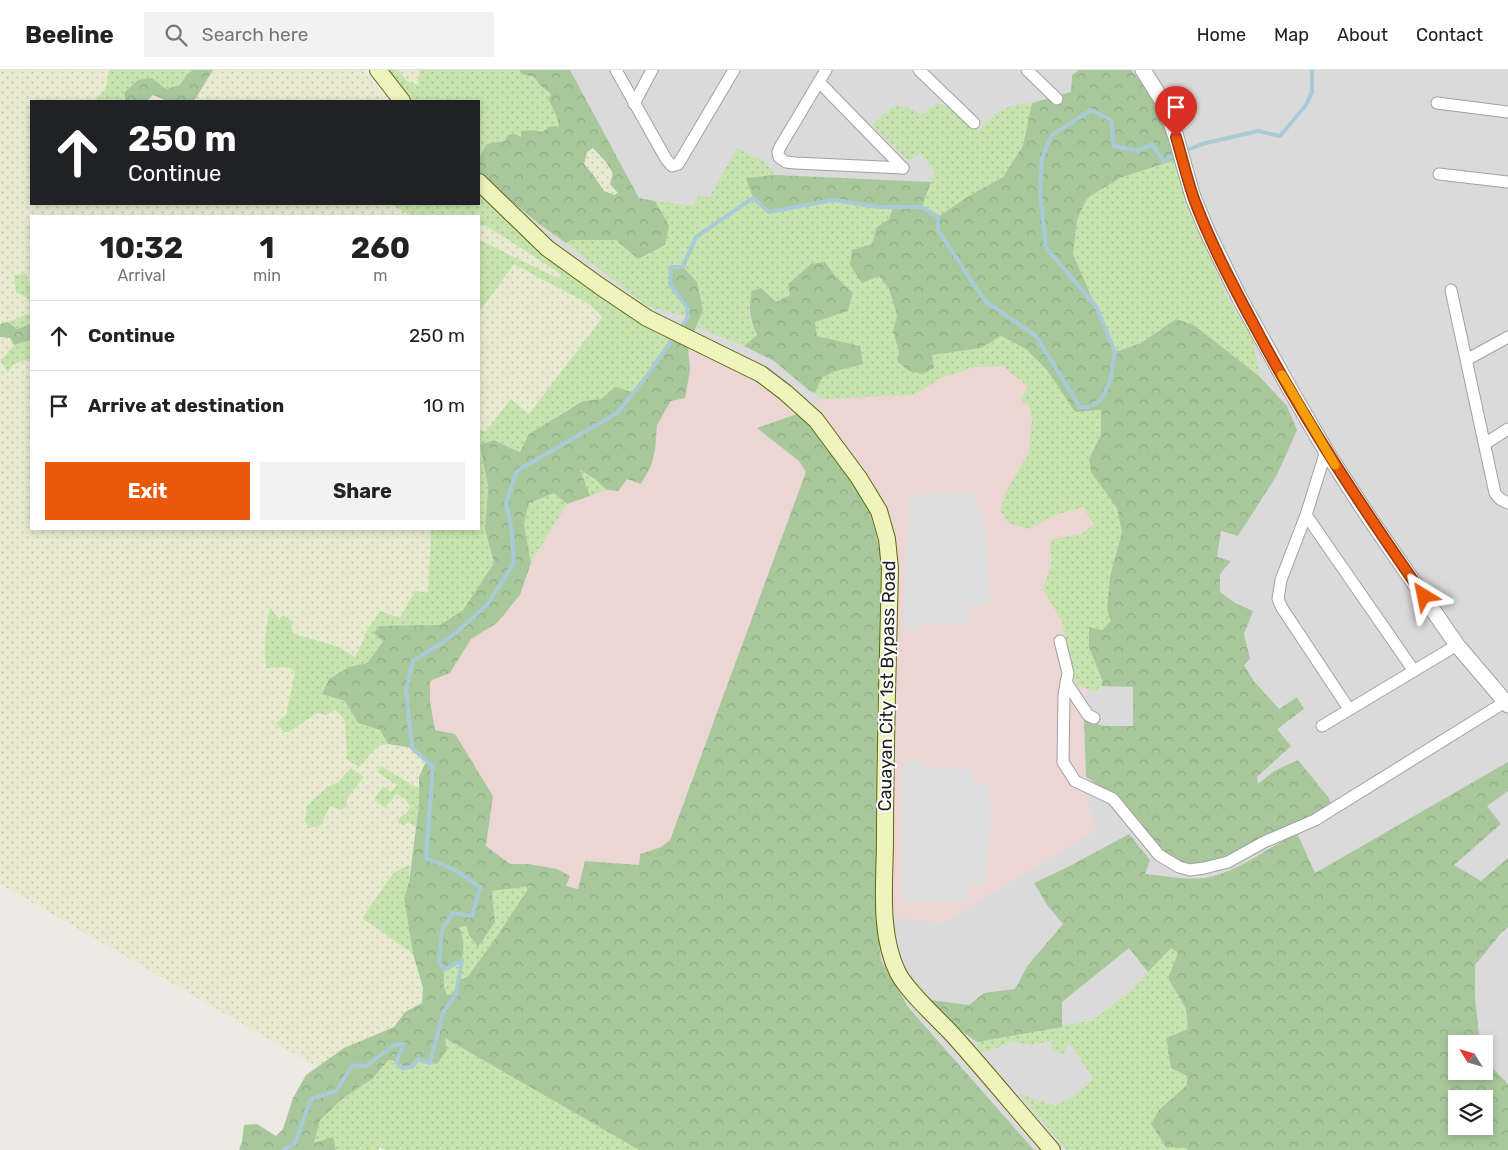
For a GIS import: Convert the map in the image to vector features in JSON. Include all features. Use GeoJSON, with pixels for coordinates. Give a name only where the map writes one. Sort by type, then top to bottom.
{"type":"FeatureCollection","features":[{"type":"Feature","properties":{"kind":"main road"},"geometry":{"type":"LineString","coordinates":[[378,70],[401,100]]}},
{"type":"Feature","properties":{"kind":"main road","name":"Cauayan City 1st Bypass Road"},"geometry":{"type":"LineString","coordinates":[[480,183],[547,248],[647,318],[761,374],[786,393],[816,420],[859,478],[879,511],[887,539],[890,569],[885,910],[891,955],[899,974],[914,993],[1052,1150]]}},
{"type":"Feature","properties":{"kind":"street"},"geometry":{"type":"LineString","coordinates":[[616,70],[666,159],[672,166],[678,164],[734,70]]}},
{"type":"Feature","properties":{"kind":"street"},"geometry":{"type":"LineString","coordinates":[[634,104],[652,70]]}},
{"type":"Feature","properties":{"kind":"street"},"geometry":{"type":"LineString","coordinates":[[819,82],[904,168],[795,163],[782,160],[778,152],[780,147],[826,70]]}},
{"type":"Feature","properties":{"kind":"street"},"geometry":{"type":"LineString","coordinates":[[919,70],[974,123]]}},
{"type":"Feature","properties":{"kind":"street"},"geometry":{"type":"LineString","coordinates":[[1027,70],[1057,99]]}},
{"type":"Feature","properties":{"kind":"street"},"geometry":{"type":"LineString","coordinates":[[1060,641],[1068,673],[1064,695],[1063,762],[1075,781],[1113,799],[1159,855],[1179,867],[1190,870],[1228,862],[1264,842],[1315,820],[1507,704],[1457,644],[1368,516],[1326,451],[1264,344],[1204,224],[1165,105],[1142,70]]}},
{"type":"Feature","properties":{"kind":"street"},"geometry":{"type":"LineString","coordinates":[[1437,103],[1508,112]]}},
{"type":"Feature","properties":{"kind":"street"},"geometry":{"type":"LineString","coordinates":[[1439,174],[1508,182]]}},
{"type":"Feature","properties":{"kind":"street"},"geometry":{"type":"LineString","coordinates":[[1451,290],[1468,360],[1495,492],[1500,499],[1508,503]]}},
{"type":"Feature","properties":{"kind":"street"},"geometry":{"type":"LineString","coordinates":[[1468,360],[1508,337]]}},
{"type":"Feature","properties":{"kind":"street"},"geometry":{"type":"LineString","coordinates":[[1486,443],[1508,429]]}},
{"type":"Feature","properties":{"kind":"street"},"geometry":{"type":"LineString","coordinates":[[1326,451],[1306,515],[1280,580],[1278,599],[1282,608],[1349,709]]}},
{"type":"Feature","properties":{"kind":"street"},"geometry":{"type":"LineString","coordinates":[[1306,515],[1414,671]]}},
{"type":"Feature","properties":{"kind":"street"},"geometry":{"type":"LineString","coordinates":[[1322,726],[1457,644]]}},
{"type":"Feature","properties":{"kind":"street"},"geometry":{"type":"LineString","coordinates":[[1066,682],[1088,715],[1094,718]]}},
{"type":"Feature","properties":{"kind":"shaded area"},"geometry":{"type":"Polygon","coordinates":[[[391,70],[1508,70],[1508,1150],[927,1150],[480,283],[480,100],[391,70]]]}},
{"type":"Feature","properties":{"kind":"shaded area"},"geometry":{"type":"Polygon","coordinates":[[[688,347],[756,376],[800,413],[822,399],[914,395],[944,372],[998,356],[1096,443],[1101,678],[1083,696],[1088,805],[1096,830],[943,923],[876,915],[877,718],[882,569],[876,534],[868,507],[757,429],[799,461],[806,472],[670,840],[661,847],[640,854],[639,865],[628,865],[579,889],[566,886],[528,864],[510,864],[486,846],[493,796],[435,731],[430,701],[430,681],[450,673],[471,639],[497,623],[520,595],[531,563],[567,504],[607,490],[618,491],[627,479],[641,484],[651,466],[655,450],[657,425],[690,370],[688,347]]]}},
{"type":"Feature","properties":{"kind":"shaded area"},"geometry":{"type":"Polygon","coordinates":[[[972,492],[986,522],[990,605],[970,605],[969,624],[924,623],[919,629],[908,630],[903,626],[910,495],[972,492]]]}},
{"type":"Feature","properties":{"kind":"shaded area"},"geometry":{"type":"Polygon","coordinates":[[[912,759],[921,761],[925,769],[974,769],[974,783],[990,784],[991,817],[986,883],[969,885],[969,902],[902,901],[902,765],[912,759]]]}},
{"type":"Feature","properties":{"kind":"green space"},"geometry":{"type":"Polygon","coordinates":[[[0,70],[109,70],[106,88],[96,100],[30,100],[30,205],[393,205],[409,215],[30,215],[30,288],[26,274],[30,313],[0,324],[0,70]]]}},
{"type":"Feature","properties":{"kind":"green space"},"geometry":{"type":"Polygon","coordinates":[[[109,70],[193,70],[187,74],[180,85],[166,89],[152,78],[124,93],[124,100],[96,100],[106,88],[109,70]]]}},
{"type":"Feature","properties":{"kind":"green space"},"geometry":{"type":"Polygon","coordinates":[[[193,70],[213,70],[195,100],[165,100],[153,95],[148,100],[125,100],[124,93],[138,80],[152,78],[166,89],[180,85],[187,74],[193,70]]]}},
{"type":"Feature","properties":{"kind":"green space"},"geometry":{"type":"Polygon","coordinates":[[[213,70],[363,70],[386,100],[195,100],[213,70]]]}},
{"type":"Feature","properties":{"kind":"green space"},"geometry":{"type":"Polygon","coordinates":[[[386,70],[398,70],[407,81],[418,85],[420,70],[520,70],[521,74],[534,77],[551,94],[549,100],[557,117],[559,128],[542,132],[533,130],[521,137],[488,144],[480,156],[480,100],[409,100],[386,70]]]}},
{"type":"Feature","properties":{"kind":"green space"},"geometry":{"type":"Polygon","coordinates":[[[398,70],[420,70],[418,85],[407,81],[398,70]]]}},
{"type":"Feature","properties":{"kind":"green space"},"geometry":{"type":"Polygon","coordinates":[[[520,70],[570,70],[639,198],[655,201],[669,225],[665,245],[638,259],[616,240],[571,240],[566,243],[539,224],[480,175],[480,156],[487,144],[505,141],[508,135],[515,134],[521,137],[522,131],[533,130],[542,132],[551,126],[559,127],[557,117],[549,100],[551,94],[534,77],[521,74],[520,70]],[[593,148],[587,152],[584,164],[604,191],[614,195],[618,193],[610,184],[613,173],[593,148]]]}},
{"type":"Feature","properties":{"kind":"green space"},"geometry":{"type":"Polygon","coordinates":[[[1079,70],[1131,70],[1153,101],[1175,160],[1120,178],[1087,198],[1077,220],[1073,254],[1115,352],[1141,343],[1176,319],[1194,325],[1260,377],[1287,406],[1297,430],[1277,475],[1238,536],[1221,531],[1217,557],[1231,561],[1220,574],[1220,592],[1235,603],[1253,611],[1244,634],[1250,659],[1244,665],[1253,680],[1279,709],[1297,697],[1304,709],[1277,729],[1291,746],[1257,777],[1258,784],[1274,771],[1298,760],[1331,803],[1307,822],[1216,860],[1191,866],[1174,859],[1158,849],[1109,792],[1086,777],[1084,719],[1103,726],[1133,726],[1133,687],[1101,686],[1103,682],[1089,647],[1089,627],[1102,630],[1111,621],[1107,609],[1110,577],[1122,532],[1117,508],[1091,472],[1089,459],[1101,435],[1101,410],[1075,412],[1047,370],[1026,349],[1001,336],[981,348],[932,355],[934,368],[923,374],[909,371],[897,361],[899,352],[893,331],[897,315],[889,289],[879,276],[862,283],[850,265],[852,250],[872,244],[876,228],[889,219],[893,207],[878,207],[833,200],[769,212],[753,198],[746,178],[775,175],[931,182],[922,207],[938,217],[967,197],[1003,177],[1023,146],[1032,103],[1071,92],[1072,75],[1079,70]]]}},
{"type":"Feature","properties":{"kind":"green space"},"geometry":{"type":"Polygon","coordinates":[[[937,103],[948,107],[978,132],[1001,111],[1015,105],[1032,103],[1023,146],[1003,177],[967,197],[938,217],[922,207],[934,172],[920,152],[909,161],[872,125],[895,106],[905,107],[921,115],[937,103]]]}},
{"type":"Feature","properties":{"kind":"green space"},"geometry":{"type":"Polygon","coordinates":[[[593,148],[613,173],[610,183],[618,193],[614,195],[604,191],[584,164],[587,152],[593,148]]]}},
{"type":"Feature","properties":{"kind":"green space"},"geometry":{"type":"Polygon","coordinates":[[[737,148],[765,162],[775,175],[746,178],[800,207],[833,200],[878,207],[893,207],[889,219],[876,229],[872,244],[879,275],[889,289],[897,315],[893,331],[899,352],[932,355],[981,348],[1001,336],[1026,349],[1047,370],[1075,412],[1101,410],[1101,435],[1089,459],[1091,472],[1118,508],[1122,532],[1110,577],[1107,609],[1111,621],[1102,630],[1090,627],[1089,647],[1103,682],[1097,692],[1076,685],[1062,622],[1043,589],[1051,565],[1050,540],[1081,534],[1094,524],[1082,507],[1052,516],[1030,529],[1008,523],[1000,510],[1008,488],[1028,455],[1032,422],[1030,407],[1020,400],[1028,387],[1003,366],[975,367],[943,377],[914,395],[822,399],[815,393],[822,378],[833,372],[862,364],[860,346],[817,336],[815,322],[848,311],[853,293],[836,277],[825,262],[811,264],[788,284],[791,295],[775,302],[761,288],[749,304],[750,320],[757,335],[744,346],[697,327],[703,310],[697,283],[683,267],[670,284],[687,307],[688,317],[647,306],[566,243],[570,240],[616,240],[638,259],[669,225],[655,201],[693,206],[699,195],[709,198],[737,148]]]}},
{"type":"Feature","properties":{"kind":"green space"},"geometry":{"type":"Polygon","coordinates":[[[1175,160],[1189,209],[1228,299],[1252,337],[1260,377],[1194,325],[1176,319],[1141,343],[1115,352],[1073,254],[1077,220],[1087,198],[1120,178],[1175,160]]]}},
{"type":"Feature","properties":{"kind":"green space"},"geometry":{"type":"Polygon","coordinates":[[[480,191],[675,336],[633,393],[615,387],[601,399],[583,401],[558,415],[520,452],[494,440],[480,445],[480,430],[485,432],[511,399],[529,414],[603,317],[589,304],[514,264],[480,311],[480,240],[559,279],[561,274],[487,226],[480,225],[480,215],[409,215],[393,205],[480,205],[480,191]]]}},
{"type":"Feature","properties":{"kind":"green space"},"geometry":{"type":"Polygon","coordinates":[[[480,225],[487,226],[562,274],[559,279],[480,240],[480,225]]]}},
{"type":"Feature","properties":{"kind":"green space"},"geometry":{"type":"Polygon","coordinates":[[[825,262],[836,277],[853,293],[848,311],[815,322],[817,336],[860,346],[863,364],[833,372],[822,378],[815,393],[774,361],[744,346],[757,335],[750,313],[752,291],[761,288],[776,302],[790,295],[788,284],[811,264],[825,262]]]}},
{"type":"Feature","properties":{"kind":"green space"},"geometry":{"type":"Polygon","coordinates":[[[514,264],[589,304],[603,317],[529,414],[511,399],[485,433],[480,430],[480,311],[514,264]]]}},
{"type":"Feature","properties":{"kind":"green space"},"geometry":{"type":"Polygon","coordinates":[[[671,267],[683,267],[697,282],[703,310],[688,347],[690,370],[685,398],[671,401],[657,425],[655,450],[651,466],[641,484],[627,479],[618,491],[607,490],[595,479],[580,470],[590,496],[567,504],[554,493],[529,503],[524,524],[531,563],[520,595],[497,623],[471,639],[450,673],[430,681],[430,701],[435,730],[455,734],[493,796],[486,846],[510,864],[528,864],[557,869],[570,876],[566,886],[578,889],[585,861],[639,865],[640,854],[661,847],[670,840],[806,472],[799,461],[757,428],[800,413],[835,454],[868,507],[883,569],[877,718],[876,915],[881,960],[908,1007],[1034,1150],[639,1150],[445,1038],[447,1050],[437,1064],[418,1059],[412,1067],[403,1068],[396,1062],[389,1060],[372,1079],[342,1099],[320,1120],[314,1143],[333,1137],[336,1150],[239,1150],[244,1125],[257,1124],[276,1136],[283,1129],[293,1098],[306,1075],[344,1048],[394,1027],[405,1012],[422,1003],[423,988],[413,954],[404,898],[409,882],[419,804],[419,777],[426,761],[412,748],[388,744],[380,730],[358,723],[345,701],[322,694],[329,679],[349,667],[367,663],[383,641],[374,633],[380,626],[440,625],[463,610],[494,563],[485,530],[488,486],[480,445],[494,440],[520,452],[529,434],[583,401],[601,399],[615,387],[633,392],[688,317],[686,307],[670,284],[671,267]],[[530,886],[492,891],[495,922],[478,947],[469,935],[467,926],[459,927],[463,943],[462,960],[444,970],[444,986],[447,995],[453,994],[457,981],[468,976],[530,886]]]}},
{"type":"Feature","properties":{"kind":"green space"},"geometry":{"type":"Polygon","coordinates":[[[26,274],[30,288],[30,305],[28,298],[16,292],[14,275],[26,274]]]}},
{"type":"Feature","properties":{"kind":"green space"},"geometry":{"type":"Polygon","coordinates":[[[30,313],[30,324],[17,329],[7,322],[30,313]]]}},
{"type":"Feature","properties":{"kind":"green space"},"geometry":{"type":"Polygon","coordinates":[[[7,322],[17,329],[30,324],[30,340],[14,345],[10,338],[0,337],[0,324],[7,322]]]}},
{"type":"Feature","properties":{"kind":"green space"},"geometry":{"type":"Polygon","coordinates":[[[0,337],[10,338],[14,345],[0,361],[0,337]]]}},
{"type":"Feature","properties":{"kind":"green space"},"geometry":{"type":"Polygon","coordinates":[[[30,340],[30,362],[25,360],[14,364],[8,372],[0,361],[14,345],[30,340]]]}},
{"type":"Feature","properties":{"kind":"green space"},"geometry":{"type":"Polygon","coordinates":[[[25,360],[30,362],[30,530],[431,530],[428,592],[415,591],[400,618],[364,639],[356,657],[339,647],[292,633],[279,621],[270,607],[265,626],[287,667],[295,671],[286,715],[304,721],[318,713],[335,710],[347,724],[346,739],[348,751],[359,767],[377,747],[388,744],[412,748],[426,761],[419,777],[419,789],[381,766],[377,771],[397,785],[391,792],[374,800],[396,794],[405,799],[410,807],[406,814],[408,822],[416,828],[410,864],[392,873],[362,918],[413,954],[423,988],[422,1003],[405,1012],[394,1027],[344,1048],[317,1067],[0,884],[0,363],[8,372],[14,364],[25,360]],[[351,768],[337,783],[327,787],[330,806],[341,810],[347,798],[364,777],[351,768]]]}},
{"type":"Feature","properties":{"kind":"green space"},"geometry":{"type":"Polygon","coordinates":[[[480,445],[488,486],[485,530],[494,563],[463,610],[440,625],[414,626],[383,640],[367,663],[349,667],[329,679],[322,693],[345,701],[358,723],[380,730],[388,744],[377,747],[359,767],[346,759],[345,723],[335,710],[326,715],[317,713],[289,732],[284,732],[276,723],[286,715],[295,671],[287,667],[266,668],[265,637],[270,607],[279,620],[283,615],[292,621],[292,633],[339,647],[355,657],[364,639],[364,635],[380,611],[400,618],[415,591],[428,592],[431,530],[480,530],[480,445]]]}},
{"type":"Feature","properties":{"kind":"green space"},"geometry":{"type":"Polygon","coordinates":[[[579,470],[595,479],[607,490],[590,496],[579,470]]]}},
{"type":"Feature","properties":{"kind":"green space"},"geometry":{"type":"Polygon","coordinates":[[[554,493],[567,504],[531,563],[524,524],[529,502],[554,493]]]}},
{"type":"Feature","properties":{"kind":"green space"},"geometry":{"type":"Polygon","coordinates":[[[1508,762],[1508,791],[1487,806],[1501,824],[1454,865],[1481,881],[1508,858],[1508,927],[1475,965],[1475,998],[1479,1035],[1448,1035],[1448,1080],[1493,1080],[1493,1068],[1508,1084],[1508,1150],[1188,1150],[1186,1148],[1166,1147],[1151,1124],[1159,1110],[1187,1085],[1187,1076],[1171,1068],[1166,1038],[1188,1029],[1186,1009],[1168,978],[1178,953],[1171,948],[1148,972],[1129,948],[1062,1002],[1062,1027],[977,1042],[958,1028],[930,1000],[969,1005],[984,993],[1015,989],[1028,965],[1063,924],[1047,905],[1034,883],[1129,834],[1150,860],[1145,874],[1188,879],[1206,878],[1225,872],[1246,863],[1297,833],[1315,873],[1508,762]]]}},
{"type":"Feature","properties":{"kind":"green space"},"geometry":{"type":"Polygon","coordinates":[[[381,766],[419,789],[416,828],[408,822],[404,826],[397,822],[402,815],[406,814],[410,807],[405,799],[396,794],[385,808],[374,800],[383,786],[391,792],[397,785],[377,772],[381,766]]]}},
{"type":"Feature","properties":{"kind":"green space"},"geometry":{"type":"Polygon","coordinates":[[[351,768],[364,777],[347,798],[347,806],[341,810],[330,806],[320,826],[308,828],[305,821],[307,806],[327,787],[337,783],[351,768]]]}},
{"type":"Feature","properties":{"kind":"green space"},"geometry":{"type":"Polygon","coordinates":[[[410,864],[409,882],[404,898],[413,954],[362,918],[393,873],[410,864]]]}},
{"type":"Feature","properties":{"kind":"green space"},"geometry":{"type":"Polygon","coordinates":[[[531,885],[468,976],[463,977],[453,994],[447,996],[444,986],[444,970],[462,960],[458,927],[495,922],[492,891],[531,885]]]}},
{"type":"Feature","properties":{"kind":"green space"},"geometry":{"type":"Polygon","coordinates":[[[1171,948],[1178,953],[1168,978],[1186,1009],[1188,1029],[1166,1039],[1171,1068],[1187,1075],[1187,1085],[1159,1110],[1166,1146],[1187,1148],[1188,1150],[1067,1150],[1019,1094],[1056,1106],[1076,1094],[1094,1078],[1072,1046],[1068,1042],[1065,1054],[1050,1050],[1053,1040],[1038,1044],[1013,1041],[992,1050],[979,1052],[977,1042],[1093,1020],[1127,994],[1171,948]]]}},
{"type":"Feature","properties":{"kind":"green space"},"geometry":{"type":"Polygon","coordinates":[[[445,1037],[639,1150],[384,1150],[380,1147],[378,1150],[336,1150],[333,1138],[313,1144],[319,1120],[342,1099],[372,1079],[389,1060],[403,1068],[418,1059],[430,1063],[445,1037]]]}},
{"type":"Feature","properties":{"kind":"waterway"},"geometry":{"type":"LineString","coordinates":[[1183,152],[1202,144],[1258,131],[1280,136],[1306,105],[1312,92],[1312,70]]}},
{"type":"Feature","properties":{"kind":"waterway"},"geometry":{"type":"LineString","coordinates":[[679,330],[688,317],[687,307],[670,284],[671,267],[683,267],[696,237],[753,198],[769,212],[833,200],[878,207],[922,207],[938,217],[938,230],[985,301],[1036,336],[1080,407],[1089,407],[1101,400],[1110,382],[1115,352],[1096,306],[1046,248],[1040,192],[1042,158],[1052,135],[1091,110],[1111,120],[1114,146],[1138,151],[1152,144],[1163,161],[1176,154]]}},
{"type":"Feature","properties":{"kind":"waterway"},"geometry":{"type":"LineString","coordinates":[[283,1150],[295,1143],[311,1099],[336,1091],[353,1065],[366,1066],[394,1045],[404,1044],[396,1062],[403,1068],[412,1067],[418,1059],[430,1063],[443,1013],[456,994],[462,960],[444,970],[439,961],[442,930],[453,913],[472,916],[480,887],[455,870],[426,858],[433,767],[412,748],[406,690],[413,661],[451,637],[487,605],[514,563],[512,532],[506,503],[517,471],[617,413],[647,376],[675,335]]}},
{"type":"Feature","properties":{"kind":"slow traffic"},"geometry":{"type":"LineString","coordinates":[[1282,375],[1335,465]]}},
{"type":"Feature","properties":{"kind":"route"},"geometry":{"type":"LineString","coordinates":[[1176,137],[1194,198],[1208,233],[1264,344],[1326,451],[1368,516],[1424,596]]}}]}
